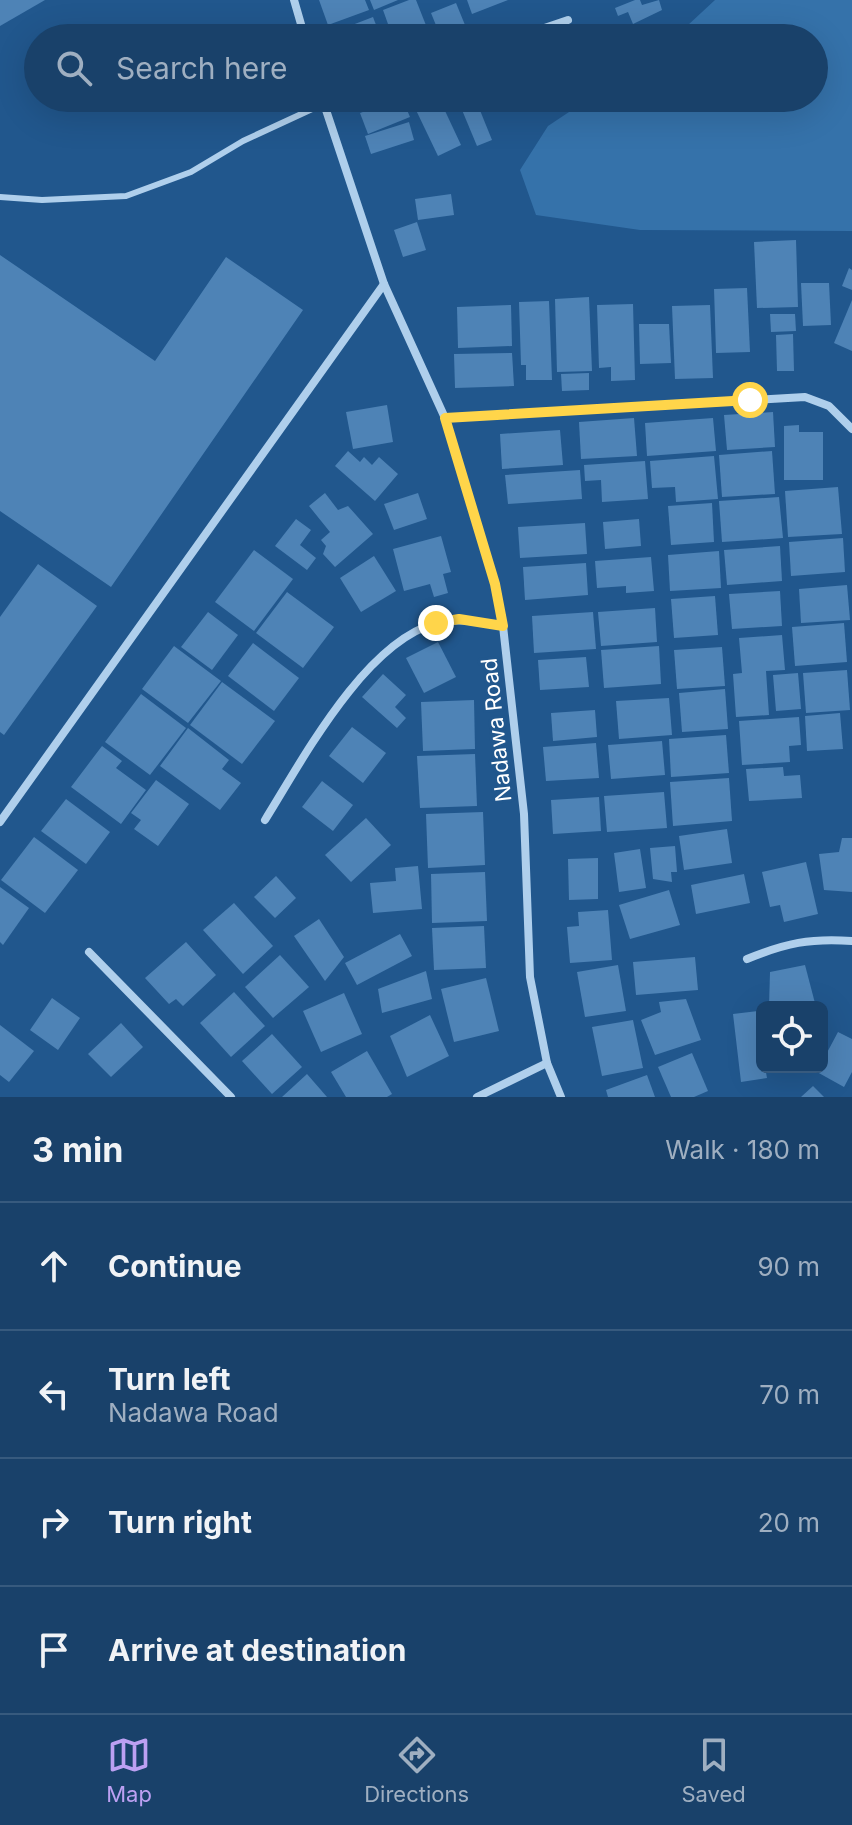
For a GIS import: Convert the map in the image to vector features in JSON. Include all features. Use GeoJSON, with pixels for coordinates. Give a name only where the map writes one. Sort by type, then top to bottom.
{"type":"FeatureCollection","features":[{"type":"Feature","properties":{"kind":"street"},"geometry":{"type":"LineString","coordinates":[[294,0],[301,24]]}},
{"type":"Feature","properties":{"kind":"street"},"geometry":{"type":"LineString","coordinates":[[556,24],[568,20]]}},
{"type":"Feature","properties":{"kind":"street","name":"Nadawa Road"},"geometry":{"type":"LineString","coordinates":[[327,112],[384,284],[445,418],[495,584],[503,626],[524,814],[530,977],[547,1063],[561,1097]]}},
{"type":"Feature","properties":{"kind":"street"},"geometry":{"type":"LineString","coordinates":[[0,822],[384,284]]}},
{"type":"Feature","properties":{"kind":"street"},"geometry":{"type":"LineString","coordinates":[[445,418],[805,397],[829,406],[852,429]]}},
{"type":"Feature","properties":{"kind":"street"},"geometry":{"type":"LineString","coordinates":[[265,820],[327,723],[369,668],[391,646],[436,623],[459,619],[503,626]]}},
{"type":"Feature","properties":{"kind":"street"},"geometry":{"type":"LineString","coordinates":[[747,959],[784,944],[827,939],[852,941]]}},
{"type":"Feature","properties":{"kind":"street"},"geometry":{"type":"LineString","coordinates":[[89,952],[231,1097]]}},
{"type":"Feature","properties":{"kind":"street"},"geometry":{"type":"LineString","coordinates":[[477,1097],[547,1063]]}},
{"type":"Feature","properties":{"kind":"lane"},"geometry":{"type":"LineString","coordinates":[[0,197],[42,200],[126,196],[191,172],[301,112]]}},
{"type":"Feature","properties":{"kind":"shaded area"},"geometry":{"type":"Polygon","coordinates":[[[715,0],[852,0],[852,231],[640,230],[536,215],[520,170],[548,126],[569,112],[828,112],[828,24],[689,24],[715,0]]]}},
{"type":"Feature","properties":{"kind":"building"},"geometry":{"type":"Polygon","coordinates":[[[0,0],[45,0],[0,26],[0,0]]]}},
{"type":"Feature","properties":{"kind":"building"},"geometry":{"type":"Polygon","coordinates":[[[319,0],[365,0],[369,10],[328,24],[319,0]]]}},
{"type":"Feature","properties":{"kind":"building"},"geometry":{"type":"Polygon","coordinates":[[[370,0],[398,0],[374,10],[370,0]]]}},
{"type":"Feature","properties":{"kind":"building"},"geometry":{"type":"Polygon","coordinates":[[[416,0],[425,24],[388,24],[383,10],[416,0]]]}},
{"type":"Feature","properties":{"kind":"building"},"geometry":{"type":"Polygon","coordinates":[[[467,0],[508,0],[472,14],[467,0]]]}},
{"type":"Feature","properties":{"kind":"building"},"geometry":{"type":"Polygon","coordinates":[[[640,0],[642,5],[659,0],[662,10],[633,24],[628,12],[618,16],[615,8],[640,0]]]}},
{"type":"Feature","properties":{"kind":"building"},"geometry":{"type":"Polygon","coordinates":[[[456,3],[465,24],[436,24],[431,13],[456,3]]]}},
{"type":"Feature","properties":{"kind":"building"},"geometry":{"type":"Polygon","coordinates":[[[373,17],[376,24],[355,24],[373,17]]]}},
{"type":"Feature","properties":{"kind":"building"},"geometry":{"type":"Polygon","coordinates":[[[408,112],[410,117],[368,134],[360,113],[408,112]]]}},
{"type":"Feature","properties":{"kind":"building"},"geometry":{"type":"Polygon","coordinates":[[[417,112],[446,112],[461,145],[438,156],[417,112]]]}},
{"type":"Feature","properties":{"kind":"building"},"geometry":{"type":"Polygon","coordinates":[[[463,112],[481,112],[492,140],[477,146],[463,112]]]}},
{"type":"Feature","properties":{"kind":"building"},"geometry":{"type":"Polygon","coordinates":[[[409,122],[414,140],[371,154],[365,136],[409,122]]]}},
{"type":"Feature","properties":{"kind":"building"},"geometry":{"type":"Polygon","coordinates":[[[451,194],[454,215],[418,220],[415,199],[451,194]]]}},
{"type":"Feature","properties":{"kind":"building"},"geometry":{"type":"Polygon","coordinates":[[[417,222],[426,250],[403,257],[394,230],[417,222]]]}},
{"type":"Feature","properties":{"kind":"building"},"geometry":{"type":"Polygon","coordinates":[[[796,240],[798,307],[757,308],[754,242],[796,240]]]}},
{"type":"Feature","properties":{"kind":"building"},"geometry":{"type":"Polygon","coordinates":[[[0,255],[155,361],[226,257],[303,310],[111,587],[0,511],[0,255]]]}},
{"type":"Feature","properties":{"kind":"building"},"geometry":{"type":"Polygon","coordinates":[[[849,268],[852,270],[852,290],[842,286],[849,268]]]}},
{"type":"Feature","properties":{"kind":"building"},"geometry":{"type":"Polygon","coordinates":[[[801,283],[829,283],[831,325],[803,326],[801,283]]]}},
{"type":"Feature","properties":{"kind":"building"},"geometry":{"type":"Polygon","coordinates":[[[747,288],[750,352],[716,353],[714,289],[747,288]]]}},
{"type":"Feature","properties":{"kind":"building"},"geometry":{"type":"Polygon","coordinates":[[[589,297],[592,371],[557,372],[555,299],[589,297]]]}},
{"type":"Feature","properties":{"kind":"building"},"geometry":{"type":"Polygon","coordinates":[[[852,300],[852,351],[834,343],[852,300]]]}},
{"type":"Feature","properties":{"kind":"building"},"geometry":{"type":"Polygon","coordinates":[[[549,301],[552,380],[526,380],[526,365],[521,365],[519,302],[549,301]]]}},
{"type":"Feature","properties":{"kind":"building"},"geometry":{"type":"Polygon","coordinates":[[[633,304],[635,380],[611,381],[611,367],[599,368],[597,305],[633,304]]]}},
{"type":"Feature","properties":{"kind":"building"},"geometry":{"type":"Polygon","coordinates":[[[511,305],[512,346],[458,348],[457,307],[511,305]]]}},
{"type":"Feature","properties":{"kind":"building"},"geometry":{"type":"Polygon","coordinates":[[[710,305],[713,378],[675,379],[672,306],[710,305]]]}},
{"type":"Feature","properties":{"kind":"building"},"geometry":{"type":"Polygon","coordinates":[[[770,314],[795,314],[796,331],[771,332],[770,314]]]}},
{"type":"Feature","properties":{"kind":"building"},"geometry":{"type":"Polygon","coordinates":[[[639,324],[669,324],[671,363],[640,364],[639,324]]]}},
{"type":"Feature","properties":{"kind":"building"},"geometry":{"type":"Polygon","coordinates":[[[793,334],[794,371],[777,371],[776,335],[793,334]]]}},
{"type":"Feature","properties":{"kind":"building"},"geometry":{"type":"Polygon","coordinates":[[[512,353],[514,386],[455,388],[454,354],[512,353]]]}},
{"type":"Feature","properties":{"kind":"building"},"geometry":{"type":"Polygon","coordinates":[[[589,373],[589,390],[562,391],[561,374],[589,373]]]}},
{"type":"Feature","properties":{"kind":"building"},"geometry":{"type":"Polygon","coordinates":[[[387,405],[393,442],[353,449],[346,412],[387,405]]]}},
{"type":"Feature","properties":{"kind":"building"},"geometry":{"type":"Polygon","coordinates":[[[773,412],[775,447],[727,450],[724,415],[773,412]]]}},
{"type":"Feature","properties":{"kind":"building"},"geometry":{"type":"Polygon","coordinates":[[[634,418],[637,456],[581,459],[579,422],[634,418]]]}},
{"type":"Feature","properties":{"kind":"building"},"geometry":{"type":"Polygon","coordinates":[[[713,418],[716,451],[647,456],[645,423],[713,418]]]}},
{"type":"Feature","properties":{"kind":"building"},"geometry":{"type":"Polygon","coordinates":[[[799,425],[799,432],[823,432],[823,480],[784,480],[784,426],[799,425]]]}},
{"type":"Feature","properties":{"kind":"building"},"geometry":{"type":"Polygon","coordinates":[[[560,430],[563,465],[502,469],[500,434],[560,430]]]}},
{"type":"Feature","properties":{"kind":"building"},"geometry":{"type":"Polygon","coordinates":[[[348,451],[360,462],[364,457],[372,465],[379,457],[398,474],[375,501],[335,466],[348,451]]]}},
{"type":"Feature","properties":{"kind":"building"},"geometry":{"type":"Polygon","coordinates":[[[772,451],[775,494],[722,497],[719,455],[772,451]]]}},
{"type":"Feature","properties":{"kind":"building"},"geometry":{"type":"Polygon","coordinates":[[[714,456],[718,499],[676,502],[675,487],[652,488],[650,461],[714,456]]]}},
{"type":"Feature","properties":{"kind":"building"},"geometry":{"type":"Polygon","coordinates":[[[645,461],[648,499],[602,502],[601,480],[585,481],[584,465],[645,461]]]}},
{"type":"Feature","properties":{"kind":"building"},"geometry":{"type":"Polygon","coordinates":[[[580,470],[582,499],[508,504],[505,475],[580,470]]]}},
{"type":"Feature","properties":{"kind":"building"},"geometry":{"type":"Polygon","coordinates":[[[838,487],[842,534],[788,537],[785,491],[838,487]]]}},
{"type":"Feature","properties":{"kind":"building"},"geometry":{"type":"Polygon","coordinates":[[[325,493],[338,510],[348,506],[373,534],[335,567],[323,554],[326,546],[321,540],[330,532],[309,506],[325,493]]]}},
{"type":"Feature","properties":{"kind":"building"},"geometry":{"type":"Polygon","coordinates":[[[418,493],[427,519],[394,530],[384,504],[418,493]]]}},
{"type":"Feature","properties":{"kind":"building"},"geometry":{"type":"Polygon","coordinates":[[[779,497],[783,538],[722,542],[719,501],[779,497]]]}},
{"type":"Feature","properties":{"kind":"building"},"geometry":{"type":"Polygon","coordinates":[[[712,503],[714,542],[671,545],[668,506],[712,503]]]}},
{"type":"Feature","properties":{"kind":"building"},"geometry":{"type":"Polygon","coordinates":[[[296,519],[311,530],[300,545],[316,558],[307,570],[275,546],[296,519]]]}},
{"type":"Feature","properties":{"kind":"building"},"geometry":{"type":"Polygon","coordinates":[[[639,519],[641,546],[605,549],[603,522],[639,519]]]}},
{"type":"Feature","properties":{"kind":"building"},"geometry":{"type":"Polygon","coordinates":[[[585,523],[587,554],[520,558],[518,527],[585,523]]]}},
{"type":"Feature","properties":{"kind":"building"},"geometry":{"type":"Polygon","coordinates":[[[441,536],[451,572],[443,574],[448,593],[434,597],[430,584],[404,591],[393,549],[441,536]]]}},
{"type":"Feature","properties":{"kind":"building"},"geometry":{"type":"Polygon","coordinates":[[[843,538],[845,572],[791,576],[789,542],[843,538]]]}},
{"type":"Feature","properties":{"kind":"building"},"geometry":{"type":"Polygon","coordinates":[[[780,546],[782,581],[727,585],[724,550],[780,546]]]}},
{"type":"Feature","properties":{"kind":"building"},"geometry":{"type":"Polygon","coordinates":[[[254,550],[293,579],[254,631],[215,602],[254,550]]]}},
{"type":"Feature","properties":{"kind":"building"},"geometry":{"type":"Polygon","coordinates":[[[719,551],[721,588],[670,591],[668,555],[719,551]]]}},
{"type":"Feature","properties":{"kind":"building"},"geometry":{"type":"Polygon","coordinates":[[[374,556],[396,591],[361,612],[340,578],[374,556]]]}},
{"type":"Feature","properties":{"kind":"building"},"geometry":{"type":"Polygon","coordinates":[[[651,557],[654,591],[626,593],[626,586],[597,588],[595,561],[651,557]]]}},
{"type":"Feature","properties":{"kind":"building"},"geometry":{"type":"Polygon","coordinates":[[[586,563],[588,595],[525,600],[523,567],[586,563]]]}},
{"type":"Feature","properties":{"kind":"building"},"geometry":{"type":"Polygon","coordinates":[[[38,564],[97,606],[4,735],[0,732],[0,617],[38,564]]]}},
{"type":"Feature","properties":{"kind":"building"},"geometry":{"type":"Polygon","coordinates":[[[847,585],[850,620],[801,623],[799,589],[847,585]]]}},
{"type":"Feature","properties":{"kind":"building"},"geometry":{"type":"Polygon","coordinates":[[[780,591],[782,626],[732,629],[729,594],[780,591]]]}},
{"type":"Feature","properties":{"kind":"building"},"geometry":{"type":"Polygon","coordinates":[[[287,592],[334,627],[303,668],[256,633],[287,592]]]}},
{"type":"Feature","properties":{"kind":"building"},"geometry":{"type":"Polygon","coordinates":[[[715,596],[718,635],[674,638],[671,599],[715,596]]]}},
{"type":"Feature","properties":{"kind":"building"},"geometry":{"type":"Polygon","coordinates":[[[655,608],[657,642],[601,646],[598,612],[655,608]]]}},
{"type":"Feature","properties":{"kind":"building"},"geometry":{"type":"Polygon","coordinates":[[[208,612],[238,635],[212,670],[181,647],[208,612]]]}},
{"type":"Feature","properties":{"kind":"building"},"geometry":{"type":"Polygon","coordinates":[[[593,612],[596,649],[534,653],[532,616],[593,612]]]}},
{"type":"Feature","properties":{"kind":"building"},"geometry":{"type":"Polygon","coordinates":[[[844,623],[847,662],[795,666],[792,627],[844,623]]]}},
{"type":"Feature","properties":{"kind":"building"},"geometry":{"type":"Polygon","coordinates":[[[782,635],[785,670],[766,671],[769,715],[736,717],[733,674],[742,673],[739,638],[782,635]]]}},
{"type":"Feature","properties":{"kind":"building"},"geometry":{"type":"Polygon","coordinates":[[[438,642],[456,677],[424,693],[406,658],[438,642]]]}},
{"type":"Feature","properties":{"kind":"building"},"geometry":{"type":"Polygon","coordinates":[[[253,643],[299,678],[274,711],[228,676],[253,643]]]}},
{"type":"Feature","properties":{"kind":"building"},"geometry":{"type":"Polygon","coordinates":[[[174,646],[221,681],[188,723],[142,689],[174,646]]]}},
{"type":"Feature","properties":{"kind":"building"},"geometry":{"type":"Polygon","coordinates":[[[659,646],[661,684],[604,688],[601,650],[659,646]]]}},
{"type":"Feature","properties":{"kind":"building"},"geometry":{"type":"Polygon","coordinates":[[[722,647],[725,686],[677,689],[674,650],[722,647]]]}},
{"type":"Feature","properties":{"kind":"building"},"geometry":{"type":"Polygon","coordinates":[[[586,657],[589,687],[540,690],[538,660],[586,657]]]}},
{"type":"Feature","properties":{"kind":"building"},"geometry":{"type":"Polygon","coordinates":[[[847,670],[850,710],[806,713],[803,673],[847,670]]]}},
{"type":"Feature","properties":{"kind":"building"},"geometry":{"type":"Polygon","coordinates":[[[798,673],[801,709],[776,711],[773,675],[798,673]]]}},
{"type":"Feature","properties":{"kind":"building"},"geometry":{"type":"Polygon","coordinates":[[[383,674],[406,695],[395,707],[406,718],[397,728],[362,697],[383,674]]]}},
{"type":"Feature","properties":{"kind":"building"},"geometry":{"type":"Polygon","coordinates":[[[222,682],[275,721],[242,764],[190,725],[222,682]]]}},
{"type":"Feature","properties":{"kind":"building"},"geometry":{"type":"Polygon","coordinates":[[[725,689],[728,729],[682,732],[679,693],[725,689]]]}},
{"type":"Feature","properties":{"kind":"building"},"geometry":{"type":"Polygon","coordinates":[[[141,694],[186,728],[150,775],[105,742],[141,694]]]}},
{"type":"Feature","properties":{"kind":"building"},"geometry":{"type":"Polygon","coordinates":[[[669,698],[672,735],[619,739],[616,701],[669,698]]]}},
{"type":"Feature","properties":{"kind":"building"},"geometry":{"type":"Polygon","coordinates":[[[474,700],[475,749],[423,751],[421,702],[474,700]]]}},
{"type":"Feature","properties":{"kind":"building"},"geometry":{"type":"Polygon","coordinates":[[[595,710],[597,737],[553,741],[551,713],[595,710]]]}},
{"type":"Feature","properties":{"kind":"building"},"geometry":{"type":"Polygon","coordinates":[[[840,713],[843,749],[807,751],[805,716],[840,713]]]}},
{"type":"Feature","properties":{"kind":"building"},"geometry":{"type":"Polygon","coordinates":[[[799,717],[801,745],[789,746],[790,762],[742,765],[739,721],[799,717]]]}},
{"type":"Feature","properties":{"kind":"building"},"geometry":{"type":"Polygon","coordinates":[[[352,727],[386,753],[363,783],[329,756],[352,727]]]}},
{"type":"Feature","properties":{"kind":"building"},"geometry":{"type":"Polygon","coordinates":[[[188,728],[229,760],[222,769],[241,783],[220,810],[160,766],[188,728]]]}},
{"type":"Feature","properties":{"kind":"building"},"geometry":{"type":"Polygon","coordinates":[[[726,735],[729,773],[671,777],[669,739],[726,735]]]}},
{"type":"Feature","properties":{"kind":"building"},"geometry":{"type":"Polygon","coordinates":[[[662,741],[665,775],[611,779],[608,745],[662,741]]]}},
{"type":"Feature","properties":{"kind":"building"},"geometry":{"type":"Polygon","coordinates":[[[596,743],[599,778],[546,781],[543,747],[596,743]]]}},
{"type":"Feature","properties":{"kind":"building"},"geometry":{"type":"Polygon","coordinates":[[[102,746],[122,761],[116,768],[146,790],[121,824],[71,787],[102,746]]]}},
{"type":"Feature","properties":{"kind":"building"},"geometry":{"type":"Polygon","coordinates":[[[475,754],[477,806],[420,808],[417,756],[475,754]]]}},
{"type":"Feature","properties":{"kind":"building"},"geometry":{"type":"Polygon","coordinates":[[[783,767],[784,776],[800,775],[802,798],[749,801],[746,769],[783,767]]]}},
{"type":"Feature","properties":{"kind":"building"},"geometry":{"type":"Polygon","coordinates":[[[729,778],[732,821],[673,826],[670,782],[729,778]]]}},
{"type":"Feature","properties":{"kind":"building"},"geometry":{"type":"Polygon","coordinates":[[[156,780],[189,804],[158,846],[134,829],[141,820],[131,813],[156,780]]]}},
{"type":"Feature","properties":{"kind":"building"},"geometry":{"type":"Polygon","coordinates":[[[322,781],[353,805],[333,831],[302,807],[322,781]]]}},
{"type":"Feature","properties":{"kind":"building"},"geometry":{"type":"Polygon","coordinates":[[[664,792],[667,828],[607,832],[604,796],[664,792]]]}},
{"type":"Feature","properties":{"kind":"building"},"geometry":{"type":"Polygon","coordinates":[[[599,797],[601,831],[553,834],[551,800],[599,797]]]}},
{"type":"Feature","properties":{"kind":"building"},"geometry":{"type":"Polygon","coordinates":[[[66,799],[110,832],[86,864],[41,831],[66,799]]]}},
{"type":"Feature","properties":{"kind":"building"},"geometry":{"type":"Polygon","coordinates":[[[483,812],[485,865],[428,868],[426,814],[483,812]]]}},
{"type":"Feature","properties":{"kind":"building"},"geometry":{"type":"Polygon","coordinates":[[[366,818],[391,845],[351,882],[325,855],[366,818]]]}},
{"type":"Feature","properties":{"kind":"building"},"geometry":{"type":"Polygon","coordinates":[[[727,829],[732,863],[684,870],[679,836],[727,829]]]}},
{"type":"Feature","properties":{"kind":"building"},"geometry":{"type":"Polygon","coordinates":[[[34,837],[78,870],[45,913],[1,880],[34,837]]]}},
{"type":"Feature","properties":{"kind":"building"},"geometry":{"type":"Polygon","coordinates":[[[842,838],[852,838],[852,892],[824,890],[819,854],[839,852],[842,838]]]}},
{"type":"Feature","properties":{"kind":"building"},"geometry":{"type":"Polygon","coordinates":[[[675,846],[677,872],[671,872],[672,882],[653,879],[650,848],[675,846]]]}},
{"type":"Feature","properties":{"kind":"building"},"geometry":{"type":"Polygon","coordinates":[[[640,849],[646,888],[619,892],[614,853],[640,849]]]}},
{"type":"Feature","properties":{"kind":"building"},"geometry":{"type":"Polygon","coordinates":[[[598,858],[598,899],[569,900],[568,859],[598,858]]]}},
{"type":"Feature","properties":{"kind":"building"},"geometry":{"type":"Polygon","coordinates":[[[806,862],[818,914],[784,922],[780,905],[770,907],[762,872],[806,862]]]}},
{"type":"Feature","properties":{"kind":"building"},"geometry":{"type":"Polygon","coordinates":[[[418,866],[422,909],[373,913],[370,883],[396,881],[395,868],[418,866]]]}},
{"type":"Feature","properties":{"kind":"building"},"geometry":{"type":"Polygon","coordinates":[[[485,872],[487,921],[432,923],[431,874],[485,872]]]}},
{"type":"Feature","properties":{"kind":"building"},"geometry":{"type":"Polygon","coordinates":[[[744,874],[750,903],[696,914],[691,885],[744,874]]]}},
{"type":"Feature","properties":{"kind":"building"},"geometry":{"type":"Polygon","coordinates":[[[276,876],[296,898],[275,918],[254,897],[276,876]]]}},
{"type":"Feature","properties":{"kind":"building"},"geometry":{"type":"Polygon","coordinates":[[[0,887],[29,908],[3,945],[0,942],[0,887]]]}},
{"type":"Feature","properties":{"kind":"building"},"geometry":{"type":"Polygon","coordinates":[[[669,890],[680,925],[630,939],[619,905],[669,890]]]}},
{"type":"Feature","properties":{"kind":"building"},"geometry":{"type":"Polygon","coordinates":[[[234,903],[273,946],[243,974],[203,930],[234,903]]]}},
{"type":"Feature","properties":{"kind":"building"},"geometry":{"type":"Polygon","coordinates":[[[608,910],[612,960],[570,963],[567,927],[579,926],[578,912],[608,910]]]}},
{"type":"Feature","properties":{"kind":"building"},"geometry":{"type":"Polygon","coordinates":[[[319,919],[344,957],[325,981],[294,936],[319,919]]]}},
{"type":"Feature","properties":{"kind":"building"},"geometry":{"type":"Polygon","coordinates":[[[484,926],[486,968],[434,970],[432,928],[484,926]]]}},
{"type":"Feature","properties":{"kind":"building"},"geometry":{"type":"Polygon","coordinates":[[[400,934],[412,956],[357,985],[345,963],[400,934]]]}},
{"type":"Feature","properties":{"kind":"building"},"geometry":{"type":"Polygon","coordinates":[[[186,942],[216,975],[183,1006],[176,999],[169,1004],[145,978],[186,942]]]}},
{"type":"Feature","properties":{"kind":"building"},"geometry":{"type":"Polygon","coordinates":[[[280,955],[309,987],[273,1018],[245,987],[280,955]]]}},
{"type":"Feature","properties":{"kind":"building"},"geometry":{"type":"Polygon","coordinates":[[[695,957],[698,990],[636,995],[633,962],[695,957]]]}},
{"type":"Feature","properties":{"kind":"building"},"geometry":{"type":"Polygon","coordinates":[[[618,965],[626,1011],[585,1017],[577,972],[618,965]]]}},
{"type":"Feature","properties":{"kind":"building"},"geometry":{"type":"Polygon","coordinates":[[[805,965],[814,1001],[769,1001],[770,972],[805,965]]]}},
{"type":"Feature","properties":{"kind":"building"},"geometry":{"type":"Polygon","coordinates":[[[426,971],[432,999],[382,1013],[378,989],[426,971]]]}},
{"type":"Feature","properties":{"kind":"building"},"geometry":{"type":"Polygon","coordinates":[[[486,978],[499,1031],[454,1042],[441,989],[486,978]]]}},
{"type":"Feature","properties":{"kind":"building"},"geometry":{"type":"Polygon","coordinates":[[[234,992],[265,1026],[231,1057],[200,1023],[234,992]]]}},
{"type":"Feature","properties":{"kind":"building"},"geometry":{"type":"Polygon","coordinates":[[[344,993],[362,1034],[321,1052],[303,1011],[344,993]]]}},
{"type":"Feature","properties":{"kind":"building"},"geometry":{"type":"Polygon","coordinates":[[[52,998],[80,1018],[58,1050],[30,1030],[52,998]]]}},
{"type":"Feature","properties":{"kind":"building"},"geometry":{"type":"Polygon","coordinates":[[[686,999],[701,1040],[655,1055],[641,1020],[661,1012],[659,1002],[686,999]]]}},
{"type":"Feature","properties":{"kind":"building"},"geometry":{"type":"Polygon","coordinates":[[[756,1011],[756,1073],[766,1073],[767,1078],[741,1082],[733,1014],[756,1011]]]}},
{"type":"Feature","properties":{"kind":"building"},"geometry":{"type":"Polygon","coordinates":[[[430,1015],[449,1056],[407,1077],[390,1036],[430,1015]]]}},
{"type":"Feature","properties":{"kind":"building"},"geometry":{"type":"Polygon","coordinates":[[[633,1020],[643,1068],[602,1076],[592,1027],[633,1020]]]}},
{"type":"Feature","properties":{"kind":"building"},"geometry":{"type":"Polygon","coordinates":[[[121,1023],[143,1047],[111,1077],[88,1054],[121,1023]]]}},
{"type":"Feature","properties":{"kind":"building"},"geometry":{"type":"Polygon","coordinates":[[[0,1025],[34,1051],[9,1082],[0,1075],[0,1025]]]}},
{"type":"Feature","properties":{"kind":"building"},"geometry":{"type":"Polygon","coordinates":[[[838,1032],[852,1039],[852,1072],[844,1087],[819,1073],[828,1073],[828,1051],[838,1032]]]}},
{"type":"Feature","properties":{"kind":"building"},"geometry":{"type":"Polygon","coordinates":[[[272,1034],[302,1067],[272,1094],[242,1061],[272,1034]]]}},
{"type":"Feature","properties":{"kind":"building"},"geometry":{"type":"Polygon","coordinates":[[[367,1051],[392,1094],[387,1097],[346,1097],[331,1072],[367,1051]]]}},
{"type":"Feature","properties":{"kind":"building"},"geometry":{"type":"Polygon","coordinates":[[[692,1053],[708,1091],[694,1097],[671,1097],[658,1067],[692,1053]]]}},
{"type":"Feature","properties":{"kind":"building"},"geometry":{"type":"Polygon","coordinates":[[[307,1074],[327,1097],[282,1097],[307,1074]]]}},
{"type":"Feature","properties":{"kind":"building"},"geometry":{"type":"Polygon","coordinates":[[[647,1075],[655,1097],[608,1097],[606,1090],[647,1075]]]}},
{"type":"Feature","properties":{"kind":"building"},"geometry":{"type":"Polygon","coordinates":[[[813,1086],[824,1097],[801,1097],[813,1086]]]}},
{"type":"Feature","properties":{"kind":"route"},"geometry":{"type":"LineString","coordinates":[[436,623],[459,619],[503,626],[495,584],[445,418],[750,400]]}}]}
